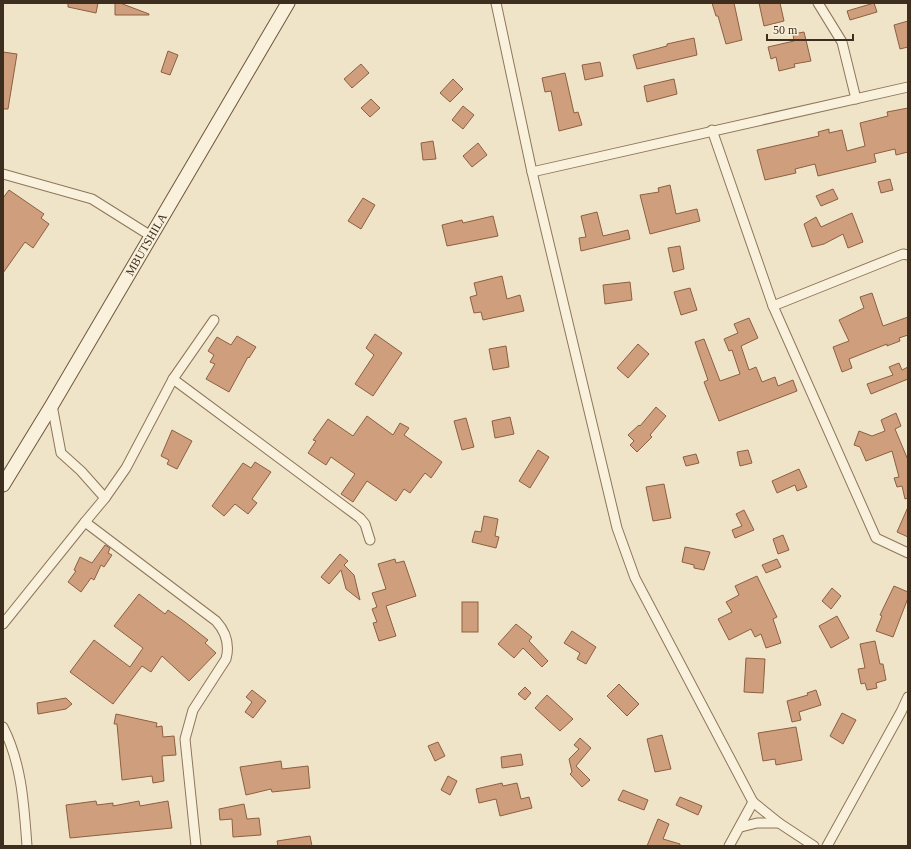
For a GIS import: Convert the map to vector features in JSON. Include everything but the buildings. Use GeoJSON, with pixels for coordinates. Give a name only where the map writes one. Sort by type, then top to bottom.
{"type":"FeatureCollection","features":[{"type":"Feature","properties":{"kind":"street","name":"MBUTSHILA"},"geometry":{"type":"LineString","coordinates":[[3,485],[52,406],[288,3]]}},
{"type":"Feature","properties":{"kind":"street"},"geometry":{"type":"LineString","coordinates":[[496,3],[532,172],[617,528],[638,585],[753,802],[779,823],[814,846]]}},
{"type":"Feature","properties":{"kind":"street"},"geometry":{"type":"LineString","coordinates":[[818,3],[842,42],[856,99]]}},
{"type":"Feature","properties":{"kind":"street"},"geometry":{"type":"LineString","coordinates":[[532,172],[712,130],[908,87]]}},
{"type":"Feature","properties":{"kind":"street"},"geometry":{"type":"LineString","coordinates":[[712,130],[773,306],[876,538],[908,552]]}},
{"type":"Feature","properties":{"kind":"street"},"geometry":{"type":"LineString","coordinates":[[3,174],[92,199],[151,236]]}},
{"type":"Feature","properties":{"kind":"street"},"geometry":{"type":"LineString","coordinates":[[773,306],[903,254],[908,255]]}},
{"type":"Feature","properties":{"kind":"street"},"geometry":{"type":"LineString","coordinates":[[3,624],[104,498],[126,468],[173,379],[214,320]]}},
{"type":"Feature","properties":{"kind":"street"},"geometry":{"type":"LineString","coordinates":[[173,379],[360,518],[365,524],[370,540]]}},
{"type":"Feature","properties":{"kind":"street"},"geometry":{"type":"LineString","coordinates":[[52,406],[61,453],[81,471],[104,498]]}},
{"type":"Feature","properties":{"kind":"street"},"geometry":{"type":"LineString","coordinates":[[85,522],[216,621],[222,627],[226,637],[228,650],[226,659],[193,710],[185,739],[196,846]]}},
{"type":"Feature","properties":{"kind":"street"},"geometry":{"type":"LineString","coordinates":[[827,846],[908,697]]}},
{"type":"Feature","properties":{"kind":"street"},"geometry":{"type":"LineString","coordinates":[[3,727],[11,743],[22,784],[27,846]]}},
{"type":"Feature","properties":{"kind":"street"},"geometry":{"type":"LineString","coordinates":[[729,846],[753,802]]}},
{"type":"Feature","properties":{"kind":"street"},"geometry":{"type":"LineString","coordinates":[[741,826],[756,823],[779,823]]}}]}
